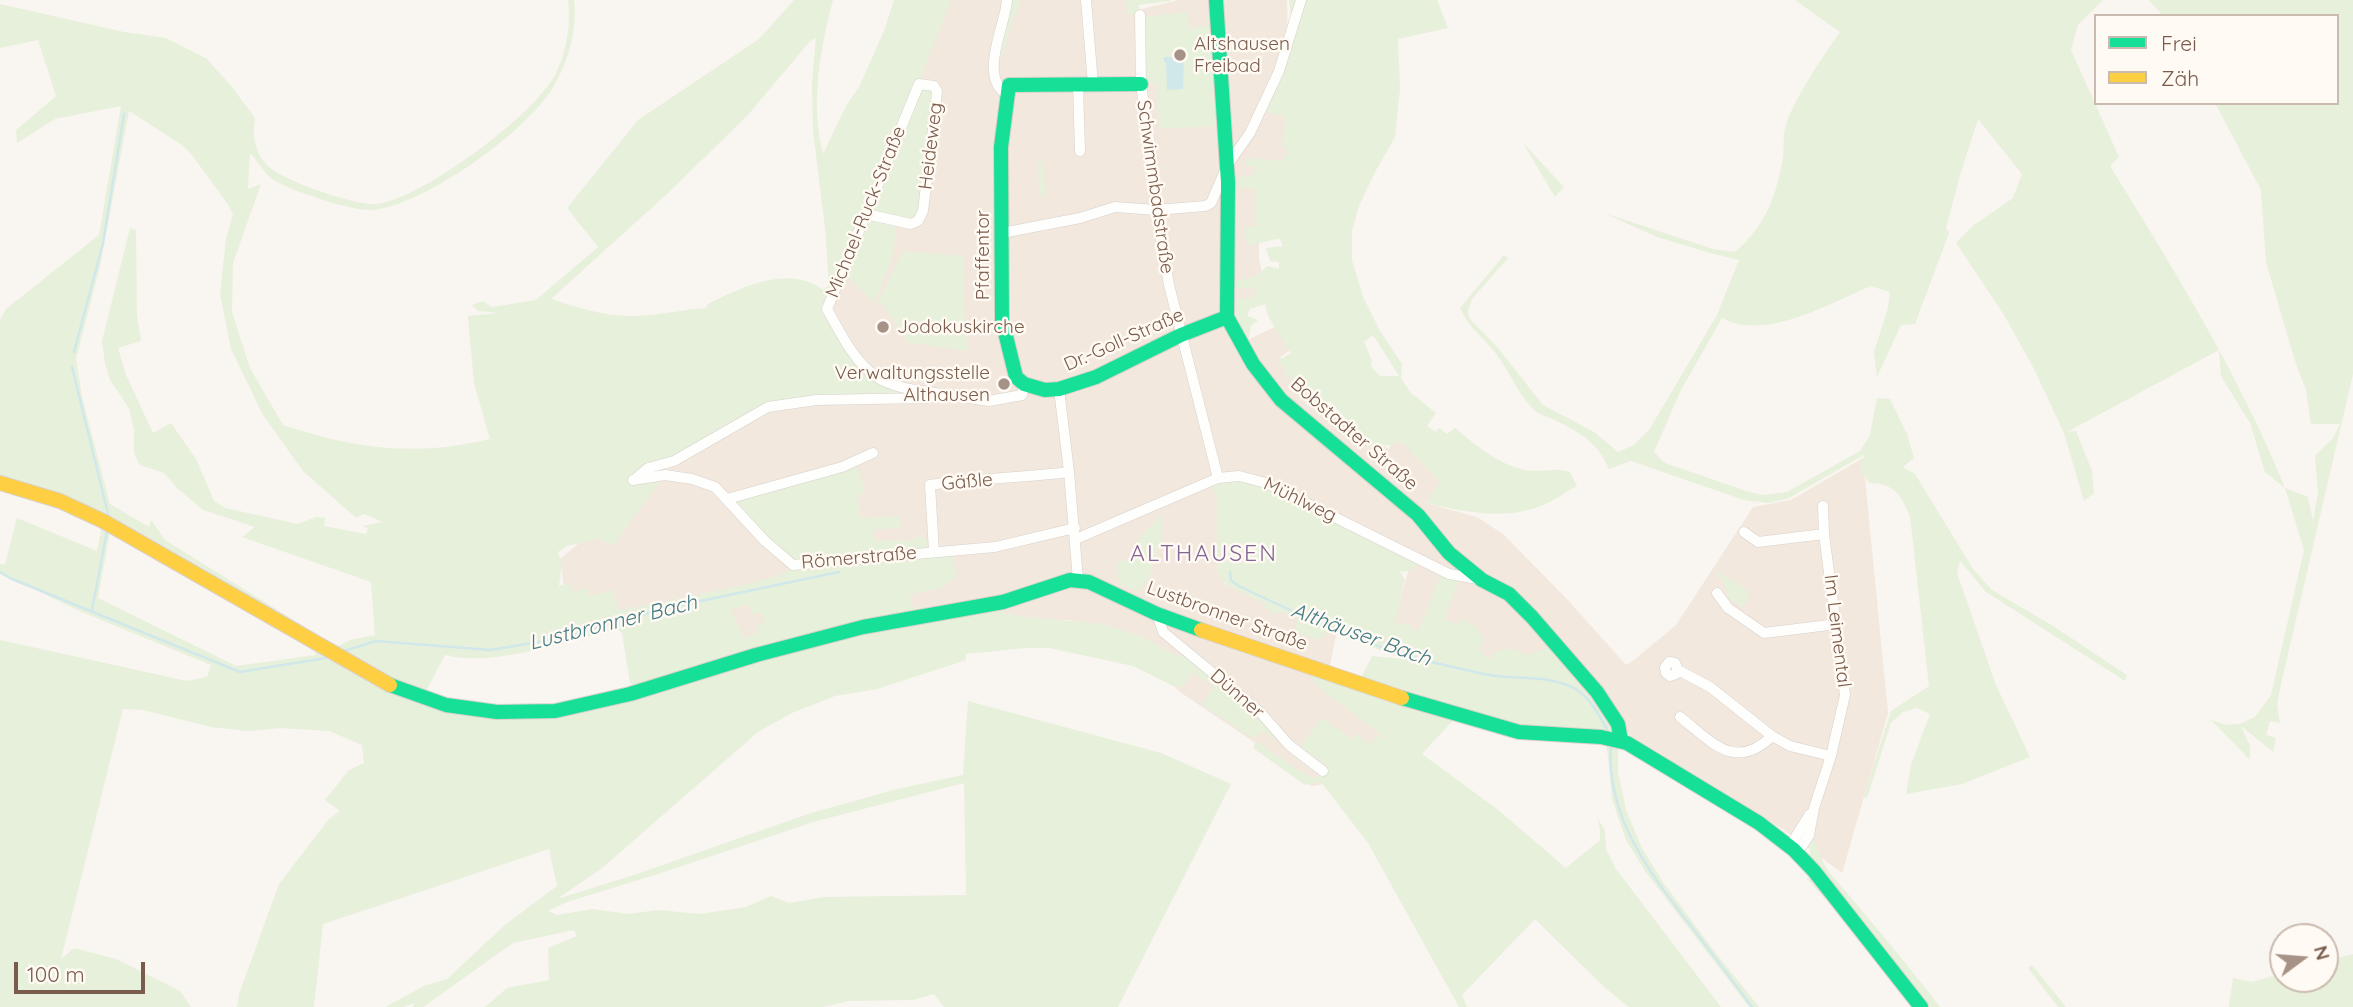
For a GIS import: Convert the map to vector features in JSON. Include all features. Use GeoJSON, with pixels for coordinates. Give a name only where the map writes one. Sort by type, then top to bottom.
{"type":"FeatureCollection","features":[{"type":"Feature","properties":{"kind":"street"},"geometry":{"type":"LineString","coordinates":[[1007,0],[993,56],[995,76],[1002,92],[1093,84],[1141,84]]}},
{"type":"Feature","properties":{"kind":"street"},"geometry":{"type":"LineString","coordinates":[[1086,0],[1093,84]]}},
{"type":"Feature","properties":{"kind":"street","name":"Bobstadter Straße"},"geometry":{"type":"LineString","coordinates":[[1216,0],[1227,166],[1227,317],[1253,364],[1281,400],[1418,515],[1449,554],[1482,580],[1509,594],[1586,677],[1618,724],[1621,740]]}},
{"type":"Feature","properties":{"kind":"street"},"geometry":{"type":"LineString","coordinates":[[1002,233],[1080,218],[1115,207],[1156,210],[1205,206],[1211,203],[1227,166],[1250,133],[1279,71],[1301,0]]}},
{"type":"Feature","properties":{"kind":"street","name":"Schwimmbadstraße"},"geometry":{"type":"LineString","coordinates":[[1140,15],[1141,84],[1156,210],[1181,335],[1218,478]]}},
{"type":"Feature","properties":{"kind":"street","name":"Michael-Ruck-Straße"},"geometry":{"type":"LineString","coordinates":[[919,84],[827,309],[852,352],[875,376],[902,387],[989,401],[1021,395],[1024,384]]}},
{"type":"Feature","properties":{"kind":"street","name":"Heideweg"},"geometry":{"type":"LineString","coordinates":[[866,214],[911,224],[918,222],[923,211],[937,91],[934,86],[919,84]]}},
{"type":"Feature","properties":{"kind":"street"},"geometry":{"type":"LineString","coordinates":[[1078,85],[1080,151]]}},
{"type":"Feature","properties":{"kind":"street","name":"Pfaffentor"},"geometry":{"type":"LineString","coordinates":[[1008,90],[1001,147],[1002,320],[1016,377],[1024,384]]}},
{"type":"Feature","properties":{"kind":"street","name":"Dr.-Goll-Straße"},"geometry":{"type":"LineString","coordinates":[[1078,580],[1059,389],[1096,377],[1181,335],[1227,317]]}},
{"type":"Feature","properties":{"kind":"street"},"geometry":{"type":"LineString","coordinates":[[1024,384],[1045,390],[1059,389]]}},
{"type":"Feature","properties":{"kind":"street","name":"Michael-Ruck-Straße"},"geometry":{"type":"LineString","coordinates":[[633,480],[648,468],[674,461],[768,407],[816,400],[926,398],[949,395]]}},
{"type":"Feature","properties":{"kind":"street"},"geometry":{"type":"LineString","coordinates":[[727,499],[850,464],[873,453]]}},
{"type":"Feature","properties":{"kind":"street","name":"Gäßle"},"geometry":{"type":"LineString","coordinates":[[934,552],[930,485],[969,479],[1034,477],[1069,472]]}},
{"type":"Feature","properties":{"kind":"street","name":"Römerstraße"},"geometry":{"type":"LineString","coordinates":[[633,480],[665,475],[692,479],[715,487],[765,541],[793,565],[995,547],[1075,533]]}},
{"type":"Feature","properties":{"kind":"street","name":"Mühlweg"},"geometry":{"type":"LineString","coordinates":[[1075,533],[1218,478],[1239,476],[1258,480],[1449,574],[1482,580]]}},
{"type":"Feature","properties":{"kind":"street"},"geometry":{"type":"LineString","coordinates":[[0,483],[60,501],[159,551],[382,682],[446,705],[496,712],[555,711],[630,694],[756,655],[863,626],[1003,602],[1078,580]]}},
{"type":"Feature","properties":{"kind":"street","name":"Im Leimental"},"geometry":{"type":"LineString","coordinates":[[1794,850],[1796,838],[1814,808],[1831,756],[1845,695],[1824,534],[1823,506]]}},
{"type":"Feature","properties":{"kind":"street"},"geometry":{"type":"LineString","coordinates":[[1744,532],[1758,542],[1824,534]]}},
{"type":"Feature","properties":{"kind":"street","name":"Lustbronner Straße"},"geometry":{"type":"LineString","coordinates":[[1078,580],[1089,582],[1157,614],[1333,676],[1502,729],[1621,740]]}},
{"type":"Feature","properties":{"kind":"street"},"geometry":{"type":"LineString","coordinates":[[1717,593],[1728,608],[1764,633],[1837,624]]}},
{"type":"Feature","properties":{"kind":"street","name":"Dünner"},"geometry":{"type":"LineString","coordinates":[[1157,614],[1163,632],[1260,712],[1289,745],[1323,771]]}},
{"type":"Feature","properties":{"kind":"street"},"geometry":{"type":"LineString","coordinates":[[1678,670],[1710,687],[1772,736],[1790,746],[1831,756]]}},
{"type":"Feature","properties":{"kind":"street"},"geometry":{"type":"LineString","coordinates":[[1680,717],[1721,748],[1731,752],[1760,748],[1772,736]]}},
{"type":"Feature","properties":{"kind":"street"},"geometry":{"type":"LineString","coordinates":[[1621,740],[1759,823],[1794,850],[1814,871],[1921,1007]]}},
{"type":"Feature","properties":{"kind":"shaded area"},"geometry":{"type":"Polygon","coordinates":[[[947,0],[1134,0],[1137,10],[1179,0],[1287,0],[1290,175],[1259,173],[1259,259],[1268,301],[1235,307],[1243,342],[1281,324],[1295,347],[1280,357],[1301,386],[1368,444],[1374,439],[1388,449],[1398,438],[1446,480],[1426,503],[1477,517],[1503,534],[1567,599],[1626,665],[1676,625],[1753,507],[1791,500],[1863,458],[1888,713],[1842,873],[1787,832],[1633,738],[1580,682],[1388,641],[1412,558],[1218,476],[1217,563],[1225,584],[1337,631],[1326,684],[1431,769],[1311,786],[1254,742],[1180,692],[1175,687],[1183,671],[1136,639],[1069,620],[1019,622],[740,653],[718,596],[570,629],[560,559],[677,461],[765,410],[817,404],[917,402],[916,387],[877,372],[855,349],[831,305],[947,0]]]}},
{"type":"Feature","properties":{"kind":"green space"},"geometry":{"type":"Polygon","coordinates":[[[568,0],[574,0],[569,52],[544,101],[501,142],[474,162],[419,195],[393,206],[371,210],[337,204],[275,181],[250,153],[248,189],[261,184],[233,263],[232,312],[250,368],[283,425],[335,440],[386,448],[437,448],[490,439],[474,383],[468,316],[499,313],[478,311],[472,305],[483,301],[492,307],[536,300],[598,247],[567,208],[638,120],[759,39],[794,0],[833,0],[818,77],[817,115],[823,154],[847,104],[859,87],[884,31],[894,0],[951,0],[919,83],[934,86],[918,221],[866,214],[827,309],[875,376],[902,387],[911,398],[768,407],[634,479],[665,475],[613,546],[598,539],[567,546],[558,552],[562,563],[559,586],[570,583],[573,592],[587,588],[590,597],[612,590],[618,608],[622,610],[750,584],[783,574],[796,565],[727,499],[850,464],[859,471],[865,493],[858,494],[860,518],[900,516],[901,527],[874,530],[874,540],[907,541],[923,536],[934,552],[952,550],[957,578],[938,589],[910,594],[912,608],[1003,602],[995,610],[1024,617],[1102,624],[1143,637],[1174,655],[1195,658],[1260,712],[1282,744],[1264,731],[1252,738],[1201,704],[1214,687],[1193,672],[1184,685],[1175,687],[1133,666],[1049,648],[966,654],[966,660],[877,689],[835,696],[792,713],[758,732],[601,869],[557,899],[811,813],[897,789],[963,775],[968,701],[1161,753],[1231,784],[1118,1007],[944,1007],[934,994],[913,1000],[849,1001],[823,1007],[485,1007],[507,988],[549,980],[548,948],[577,936],[574,930],[513,943],[423,1007],[412,1007],[415,1003],[403,1007],[385,1007],[424,986],[447,979],[506,924],[557,886],[549,849],[323,924],[314,1007],[237,1007],[239,994],[279,884],[329,819],[340,811],[325,800],[349,770],[364,763],[362,745],[329,731],[280,728],[248,731],[211,727],[143,710],[123,709],[61,959],[74,948],[116,959],[180,991],[191,1007],[0,1007],[0,640],[187,681],[207,677],[211,665],[84,613],[0,573],[0,564],[5,565],[17,518],[97,551],[103,522],[0,483],[0,320],[6,309],[99,235],[121,106],[55,119],[17,143],[16,130],[56,96],[38,40],[0,48],[0,4],[124,32],[166,38],[207,59],[255,118],[256,147],[265,163],[284,177],[300,184],[368,204],[398,198],[449,170],[503,131],[526,110],[544,90],[560,64],[567,37],[568,0]],[[816,38],[810,41],[748,115],[668,193],[551,299],[600,313],[640,316],[706,308],[708,304],[722,297],[766,281],[795,279],[809,282],[823,290],[829,285],[813,131],[812,84],[816,38]],[[129,111],[100,266],[76,359],[82,397],[110,504],[149,527],[151,520],[165,540],[337,647],[350,640],[375,635],[371,582],[242,537],[255,527],[203,510],[164,473],[140,465],[134,453],[134,430],[129,408],[110,380],[102,341],[130,228],[136,230],[137,315],[141,341],[118,348],[126,375],[153,433],[171,423],[196,459],[214,501],[225,508],[298,524],[316,517],[325,518],[324,526],[366,534],[368,528],[362,526],[383,522],[364,514],[356,518],[303,471],[263,415],[231,349],[220,294],[226,239],[233,214],[182,145],[129,111]],[[111,526],[98,598],[236,666],[316,655],[309,640],[111,526]],[[748,604],[731,610],[744,638],[758,633],[756,626],[765,623],[761,612],[753,615],[748,604]],[[617,629],[531,651],[485,658],[445,655],[425,693],[477,705],[530,707],[582,700],[633,684],[630,683],[622,633],[617,629]],[[964,783],[813,822],[567,902],[548,911],[557,915],[592,909],[628,914],[659,910],[700,914],[746,907],[771,896],[789,903],[824,897],[966,895],[964,783]]]}},
{"type":"Feature","properties":{"kind":"green space"},"geometry":{"type":"Polygon","coordinates":[[[1021,0],[1003,57],[993,56],[1008,3],[1021,0]]]}},
{"type":"Feature","properties":{"kind":"green space"},"geometry":{"type":"Polygon","coordinates":[[[1125,0],[1170,1],[1139,5],[1140,15],[1128,14],[1125,0]]]}},
{"type":"Feature","properties":{"kind":"green space"},"geometry":{"type":"Polygon","coordinates":[[[1289,0],[1437,0],[1448,28],[1398,39],[1400,89],[1395,137],[1359,206],[1352,231],[1352,260],[1363,297],[1380,331],[1402,364],[1401,378],[1411,393],[1436,413],[1427,426],[1436,432],[1439,428],[1447,434],[1455,428],[1494,457],[1521,469],[1570,472],[1577,486],[1543,505],[1514,513],[1470,512],[1426,503],[1440,482],[1404,444],[1394,441],[1394,446],[1378,444],[1371,448],[1330,401],[1320,408],[1291,376],[1288,379],[1282,372],[1286,370],[1279,360],[1291,353],[1268,316],[1265,304],[1250,309],[1247,316],[1258,320],[1251,326],[1248,343],[1243,346],[1227,301],[1253,297],[1257,291],[1251,287],[1237,289],[1235,281],[1257,276],[1267,266],[1279,269],[1279,262],[1270,261],[1266,248],[1283,246],[1280,239],[1248,245],[1244,228],[1256,226],[1255,188],[1238,187],[1238,177],[1254,175],[1255,167],[1245,165],[1245,158],[1284,161],[1287,155],[1288,149],[1282,148],[1286,117],[1261,111],[1292,29],[1289,0]],[[1373,335],[1364,342],[1372,361],[1371,366],[1380,376],[1399,376],[1373,335]]]}},
{"type":"Feature","properties":{"kind":"green space"},"geometry":{"type":"Polygon","coordinates":[[[1795,0],[2103,0],[2078,25],[2071,50],[2119,157],[2110,166],[2219,350],[2067,432],[2076,431],[2092,471],[2094,493],[2084,501],[2064,433],[2033,367],[2004,315],[1956,243],[1974,225],[2013,198],[2022,174],[1978,119],[1946,228],[1949,233],[1915,324],[1901,325],[1877,377],[1874,352],[1888,308],[1890,292],[1871,286],[1817,310],[1758,326],[1739,324],[1722,318],[1680,392],[1654,452],[1665,463],[1749,492],[1763,495],[1787,492],[1860,451],[1870,435],[1877,398],[1890,399],[1907,434],[1914,458],[1903,467],[1915,474],[1973,569],[1992,590],[2127,675],[2125,681],[1986,592],[1960,561],[1957,573],[1996,685],[2030,757],[1962,784],[1906,794],[1911,765],[1930,714],[1917,708],[1903,712],[1891,723],[1867,798],[1863,797],[1891,711],[1929,686],[1910,516],[1895,491],[1885,485],[1869,483],[1859,467],[1865,454],[1789,498],[1769,503],[1744,500],[1631,461],[1609,469],[1587,439],[1531,407],[1497,355],[1472,327],[1460,308],[1504,255],[1508,258],[1472,299],[1469,318],[1498,348],[1543,405],[1594,432],[1618,452],[1634,445],[1649,430],[1717,315],[1739,260],[1657,237],[1604,213],[1713,249],[1735,252],[1754,233],[1767,212],[1782,163],[1789,115],[1840,32],[1795,0]]]}},
{"type":"Feature","properties":{"kind":"green space"},"geometry":{"type":"Polygon","coordinates":[[[2149,0],[2353,0],[2353,374],[2281,684],[2277,705],[2280,723],[2270,721],[2266,735],[2276,738],[2273,752],[2241,726],[2250,746],[2250,760],[2211,720],[2227,725],[2239,724],[2255,717],[2271,695],[2304,550],[2285,488],[2308,497],[2313,521],[2318,492],[2315,456],[2333,438],[2340,424],[2311,424],[2306,390],[2266,262],[2261,190],[2216,105],[2339,105],[2339,14],[2161,14],[2149,0]]]}},
{"type":"Feature","properties":{"kind":"green space","name":"Altshausen Freibad"},"geometry":{"type":"Polygon","coordinates":[[[1187,12],[1190,28],[1214,26],[1220,126],[1159,129],[1157,83],[1144,84],[1143,17],[1187,12]]]}},
{"type":"Feature","properties":{"kind":"green space"},"geometry":{"type":"Polygon","coordinates":[[[1523,143],[1564,187],[1555,197],[1523,143]]]}},
{"type":"Feature","properties":{"kind":"green space"},"geometry":{"type":"Polygon","coordinates":[[[1042,160],[1046,196],[1039,196],[1038,161],[1042,160]]]}},
{"type":"Feature","properties":{"kind":"green space"},"geometry":{"type":"Polygon","coordinates":[[[867,216],[897,222],[892,259],[874,303],[845,273],[867,216]]]}},
{"type":"Feature","properties":{"kind":"green space"},"geometry":{"type":"Polygon","coordinates":[[[903,251],[963,256],[964,315],[968,351],[905,342],[904,334],[879,300],[903,251]]]}},
{"type":"Feature","properties":{"kind":"green space"},"geometry":{"type":"Polygon","coordinates":[[[2219,350],[2285,488],[2265,472],[2250,423],[2221,376],[2219,350]]]}},
{"type":"Feature","properties":{"kind":"green space"},"geometry":{"type":"Polygon","coordinates":[[[1239,476],[1421,560],[1412,570],[1400,572],[1405,579],[1394,626],[1404,623],[1418,632],[1442,571],[1461,576],[1444,620],[1458,624],[1461,618],[1476,627],[1484,641],[1478,649],[1489,659],[1496,651],[1511,649],[1528,655],[1556,645],[1618,724],[1618,772],[1626,810],[1642,848],[1663,882],[1759,1007],[1749,1007],[1645,871],[1626,840],[1612,799],[1606,738],[1579,736],[1458,715],[1422,754],[1497,809],[1566,868],[1600,840],[1597,817],[1605,831],[1606,849],[1616,869],[1721,1007],[1629,1007],[1604,987],[1535,919],[1462,995],[1467,1007],[1459,1007],[1368,843],[1321,782],[1305,785],[1253,748],[1256,741],[1316,779],[1323,771],[1328,776],[1328,767],[1301,747],[1321,718],[1354,740],[1358,735],[1370,744],[1377,735],[1392,743],[1318,687],[1302,664],[1358,684],[1372,656],[1404,659],[1327,631],[1324,637],[1318,640],[1295,632],[1297,618],[1281,612],[1274,614],[1263,606],[1265,604],[1227,585],[1217,573],[1217,502],[1212,480],[1239,476]]]}},
{"type":"Feature","properties":{"kind":"green space"},"geometry":{"type":"Polygon","coordinates":[[[1161,514],[1163,546],[1157,549],[1148,581],[1137,591],[1120,585],[1116,563],[1134,557],[1134,545],[1161,514]]]}},
{"type":"Feature","properties":{"kind":"green space"},"geometry":{"type":"Polygon","coordinates":[[[1718,572],[1750,592],[1743,608],[1728,598],[1724,581],[1716,574],[1718,572]]]}},
{"type":"Feature","properties":{"kind":"green space"},"geometry":{"type":"Polygon","coordinates":[[[1809,835],[1816,843],[1830,873],[1940,1007],[1911,1007],[1840,915],[1806,878],[1815,880],[1821,871],[1810,855],[1809,835]]]}},
{"type":"Feature","properties":{"kind":"green space"},"geometry":{"type":"Polygon","coordinates":[[[2353,954],[2353,1007],[2229,1007],[2233,978],[2252,982],[2269,977],[2269,993],[2339,993],[2339,958],[2353,954]]]}},
{"type":"Feature","properties":{"kind":"green space"},"geometry":{"type":"Polygon","coordinates":[[[2032,965],[2066,1007],[2058,1007],[2028,968],[2032,965]]]}},
{"type":"Feature","properties":{"kind":"water"},"geometry":{"type":"Polygon","coordinates":[[[1164,57],[1184,57],[1183,89],[1167,90],[1164,57]]]}},
{"type":"Feature","properties":{"kind":"waterway"},"geometry":{"type":"LineString","coordinates":[[74,352],[103,243],[124,114]]}},
{"type":"Feature","properties":{"kind":"waterway"},"geometry":{"type":"LineString","coordinates":[[72,367],[108,514]]}},
{"type":"Feature","properties":{"kind":"waterway"},"geometry":{"type":"LineString","coordinates":[[92,610],[107,531]]}},
{"type":"Feature","properties":{"kind":"waterway","name":"Lustbronner Bach"},"geometry":{"type":"LineString","coordinates":[[0,572],[240,672],[326,658]]}},
{"type":"Feature","properties":{"kind":"waterway","name":"Lustbronner Bach"},"geometry":{"type":"LineString","coordinates":[[344,651],[376,641],[490,650],[563,638],[662,609],[839,572]]}},
{"type":"Feature","properties":{"kind":"waterway","name":"Althäuser Bach"},"geometry":{"type":"LineString","coordinates":[[1230,572],[1231,580],[1237,585],[1315,621],[1395,652],[1479,673],[1563,683],[1580,692],[1589,701],[1607,729]]}},
{"type":"Feature","properties":{"kind":"waterway","name":"Althäuser Bach"},"geometry":{"type":"LineString","coordinates":[[1611,747],[1611,773],[1616,797],[1634,843],[1660,885],[1752,1007]]}},
{"type":"Feature","properties":{"kind":"traffic: fast"},"geometry":{"type":"LineString","coordinates":[[1216,0],[1228,182],[1227,317],[1253,364],[1281,400],[1418,515],[1449,553],[1482,580],[1509,594],[1532,617],[1597,692],[1618,724],[1621,740]]}},
{"type":"Feature","properties":{"kind":"traffic: fast"},"geometry":{"type":"LineString","coordinates":[[1141,84],[1009,85],[1001,147],[1002,320],[1016,377],[1024,384],[1045,390],[1059,389],[1096,377],[1181,335],[1227,317]]}},
{"type":"Feature","properties":{"kind":"traffic: fast"},"geometry":{"type":"LineString","coordinates":[[390,685],[446,705],[497,712],[555,711],[630,694],[756,655],[863,627],[1003,602],[1070,580],[1089,582],[1157,614],[1201,630]]}},
{"type":"Feature","properties":{"kind":"traffic: fast"},"geometry":{"type":"LineString","coordinates":[[1402,698],[1519,732],[1601,737],[1627,743],[1759,823],[1794,850],[1814,871],[1921,1007]]}},
{"type":"Feature","properties":{"kind":"traffic: slow"},"geometry":{"type":"LineString","coordinates":[[0,483],[60,501],[103,521],[390,685]]}},
{"type":"Feature","properties":{"kind":"traffic: slow"},"geometry":{"type":"LineString","coordinates":[[1201,630],[1402,698]]}},
{"type":"Feature","properties":{"kind":"place","name":"Altshausen Freibad"},"geometry":{"type":"Point","coordinates":[1180,55]}},
{"type":"Feature","properties":{"kind":"place","name":"Jodokuskirche"},"geometry":{"type":"Point","coordinates":[883,327]}},
{"type":"Feature","properties":{"kind":"place","name":"Verwaltungsstelle Althausen"},"geometry":{"type":"Point","coordinates":[1004,384]}},
{"type":"Feature","properties":{"kind":"district","name":"ALTHAUSEN"},"geometry":{"type":"Point","coordinates":[1204,554]}}]}
